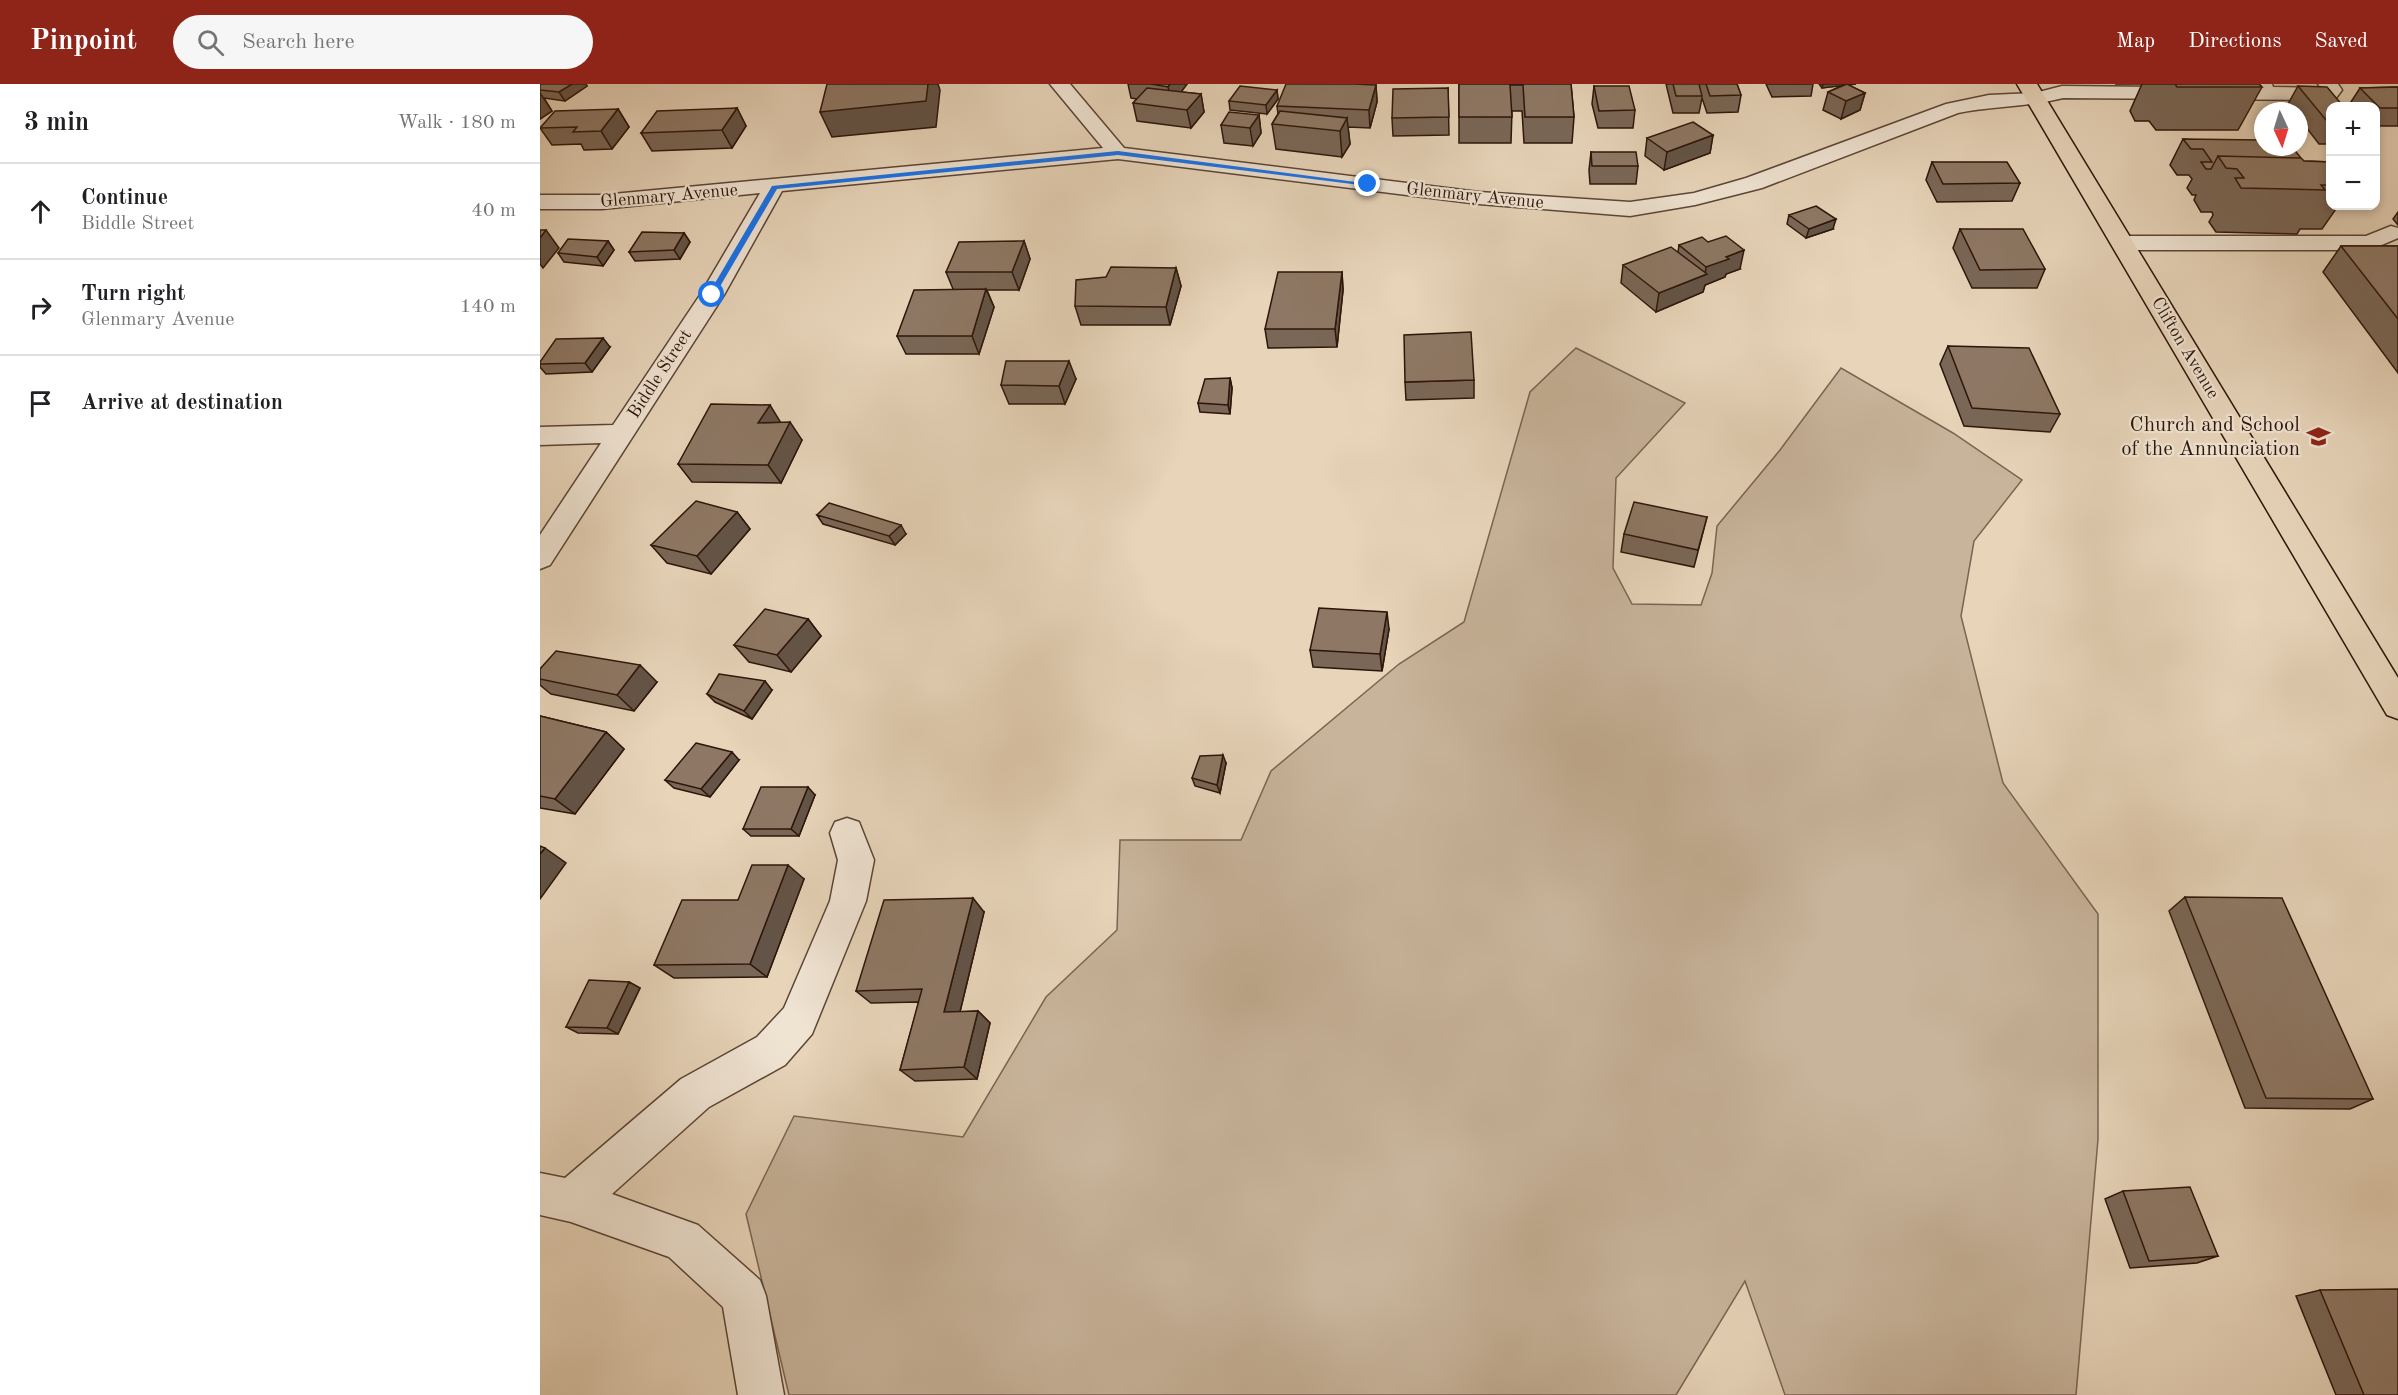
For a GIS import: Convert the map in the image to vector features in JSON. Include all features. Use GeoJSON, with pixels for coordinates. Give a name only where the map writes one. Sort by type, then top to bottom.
{"type":"FeatureCollection","features":[{"type":"Feature","properties":{"kind":"main road","name":"Clifton Avenue"},"geometry":{"type":"LineString","coordinates":[[2032,92],[2398,705]]}},
{"type":"Feature","properties":{"kind":"street"},"geometry":{"type":"LineString","coordinates":[[1060,84],[1118,153]]}},
{"type":"Feature","properties":{"kind":"street","name":"Glenmary Avenue"},"geometry":{"type":"LineString","coordinates":[[540,202],[602,202],[1118,153],[1479,198],[1630,208],[1695,199],[1754,183],[1953,108],[2032,92],[2261,89],[2329,94],[2332,90],[2328,84]]}},
{"type":"Feature","properties":{"kind":"street","name":"Biddle Street"},"geometry":{"type":"LineString","coordinates":[[540,558],[712,295],[774,187]]}},
{"type":"Feature","properties":{"kind":"street"},"geometry":{"type":"LineString","coordinates":[[2122,243],[2370,243],[2391,233]]}},
{"type":"Feature","properties":{"kind":"street"},"geometry":{"type":"LineString","coordinates":[[540,436],[622,434]]}},
{"type":"Feature","properties":{"kind":"street"},"geometry":{"type":"LineString","coordinates":[[556,1197],[695,1093],[771,1051],[798,1021],[848,901],[856,860],[847,833]]}},
{"type":"Feature","properties":{"kind":"street"},"geometry":{"type":"LineString","coordinates":[[556,1197],[683,1240],[744,1296],[761,1395]]}},
{"type":"Feature","properties":{"kind":"shaded area"},"geometry":{"type":"Polygon","coordinates":[[[1576,348],[1685,403],[1616,478],[1613,568],[1632,604],[1701,605],[1712,573],[1717,526],[1780,450],[1841,368],[1953,433],[2022,480],[1974,541],[1961,616],[2003,783],[2098,914],[2098,1139],[2076,1395],[1785,1395],[1745,1281],[1676,1395],[789,1395],[746,1214],[794,1116],[963,1137],[1046,997],[1117,930],[1120,840],[1241,840],[1271,771],[1399,664],[1464,622],[1530,392],[1576,348]]]}},
{"type":"Feature","properties":{"kind":"building"},"geometry":{"type":"Polygon","coordinates":[[[541,84],[572,84],[559,92],[540,90],[541,84]]]}},
{"type":"Feature","properties":{"kind":"building"},"geometry":{"type":"Polygon","coordinates":[[[827,84],[928,84],[926,101],[820,112],[827,84]]]}},
{"type":"Feature","properties":{"kind":"building"},"geometry":{"type":"Polygon","coordinates":[[[1151,84],[1170,84],[1168,87],[1151,84]]]}},
{"type":"Feature","properties":{"kind":"building"},"geometry":{"type":"Polygon","coordinates":[[[1286,84],[1376,85],[1369,110],[1277,106],[1286,84]]]}},
{"type":"Feature","properties":{"kind":"building"},"geometry":{"type":"Polygon","coordinates":[[[1459,84],[1571,84],[1574,117],[1525,117],[1523,85],[1510,85],[1512,117],[1459,117],[1459,84]]]}},
{"type":"Feature","properties":{"kind":"building"},"geometry":{"type":"Polygon","coordinates":[[[1673,84],[1699,84],[1702,96],[1676,96],[1673,84]]]}},
{"type":"Feature","properties":{"kind":"building"},"geometry":{"type":"Polygon","coordinates":[[[1706,84],[1737,84],[1741,95],[1710,96],[1706,84]]]}},
{"type":"Feature","properties":{"kind":"building"},"geometry":{"type":"Polygon","coordinates":[[[1847,84],[1865,93],[1846,101],[1828,92],[1847,84]]]}},
{"type":"Feature","properties":{"kind":"building"},"geometry":{"type":"Polygon","coordinates":[[[2175,84],[2259,84],[2262,87],[2177,87],[2175,84]]]}},
{"type":"Feature","properties":{"kind":"building"},"geometry":{"type":"Polygon","coordinates":[[[1240,86],[1277,90],[1266,105],[1229,101],[1240,86]]]}},
{"type":"Feature","properties":{"kind":"building"},"geometry":{"type":"Polygon","coordinates":[[[1594,86],[1629,86],[1635,110],[1599,111],[1594,86]]]}},
{"type":"Feature","properties":{"kind":"building"},"geometry":{"type":"Polygon","coordinates":[[[2298,86],[2327,87],[2340,102],[2326,102],[2326,120],[2298,86]]]}},
{"type":"Feature","properties":{"kind":"building"},"geometry":{"type":"Polygon","coordinates":[[[2398,87],[2398,108],[2380,108],[2380,102],[2374,102],[2360,88],[2398,87]]]}},
{"type":"Feature","properties":{"kind":"building"},"geometry":{"type":"Polygon","coordinates":[[[1147,88],[1201,94],[1187,110],[1133,103],[1147,88]]]}},
{"type":"Feature","properties":{"kind":"building"},"geometry":{"type":"Polygon","coordinates":[[[1448,88],[1449,117],[1392,118],[1393,89],[1448,88]]]}},
{"type":"Feature","properties":{"kind":"building"},"geometry":{"type":"Polygon","coordinates":[[[737,108],[722,130],[641,133],[657,111],[737,108]]]}},
{"type":"Feature","properties":{"kind":"building"},"geometry":{"type":"Polygon","coordinates":[[[618,109],[601,131],[573,132],[577,127],[540,128],[555,111],[618,109]]]}},
{"type":"Feature","properties":{"kind":"building"},"geometry":{"type":"Polygon","coordinates":[[[1280,111],[1347,118],[1340,131],[1272,124],[1280,111]]]}},
{"type":"Feature","properties":{"kind":"building"},"geometry":{"type":"Polygon","coordinates":[[[1229,112],[1259,115],[1250,128],[1221,125],[1229,112]]]}},
{"type":"Feature","properties":{"kind":"building"},"geometry":{"type":"Polygon","coordinates":[[[1693,122],[1713,135],[1667,152],[1647,138],[1693,122]]]}},
{"type":"Feature","properties":{"kind":"building"},"geometry":{"type":"Polygon","coordinates":[[[2183,139],[2254,140],[2254,156],[2299,156],[2301,158],[2218,156],[2211,169],[2206,169],[2201,162],[2212,162],[2203,149],[2191,149],[2183,139]]]}},
{"type":"Feature","properties":{"kind":"building"},"geometry":{"type":"Polygon","coordinates":[[[1591,152],[1636,152],[1638,166],[1592,166],[1591,152]]]}},
{"type":"Feature","properties":{"kind":"building"},"geometry":{"type":"Polygon","coordinates":[[[2218,156],[2301,158],[2304,161],[2326,162],[2326,185],[2321,185],[2325,190],[2241,188],[2235,178],[2244,178],[2237,169],[2226,168],[2218,156]]]}},
{"type":"Feature","properties":{"kind":"building"},"geometry":{"type":"Polygon","coordinates":[[[1932,162],[2007,162],[2020,183],[1943,184],[1932,162]]]}},
{"type":"Feature","properties":{"kind":"building"},"geometry":{"type":"Polygon","coordinates":[[[1816,206],[1836,219],[1809,229],[1789,215],[1816,206]]]}},
{"type":"Feature","properties":{"kind":"building"},"geometry":{"type":"Polygon","coordinates":[[[1960,229],[2023,229],[2045,269],[1980,270],[1960,229]]]}},
{"type":"Feature","properties":{"kind":"building"},"geometry":{"type":"Polygon","coordinates":[[[540,230],[546,230],[540,238],[540,230]]]}},
{"type":"Feature","properties":{"kind":"building"},"geometry":{"type":"Polygon","coordinates":[[[642,232],[684,233],[674,250],[629,252],[642,232]]]}},
{"type":"Feature","properties":{"kind":"building"},"geometry":{"type":"Polygon","coordinates":[[[1726,236],[1744,250],[1726,257],[1729,259],[1706,267],[1679,245],[1702,237],[1708,242],[1726,236]]]}},
{"type":"Feature","properties":{"kind":"building"},"geometry":{"type":"Polygon","coordinates":[[[568,239],[608,241],[597,257],[558,253],[568,239]]]}},
{"type":"Feature","properties":{"kind":"building"},"geometry":{"type":"Polygon","coordinates":[[[1024,241],[1012,272],[946,272],[959,242],[1024,241]]]}},
{"type":"Feature","properties":{"kind":"building"},"geometry":{"type":"Polygon","coordinates":[[[2341,246],[2398,246],[2398,319],[2341,246]]]}},
{"type":"Feature","properties":{"kind":"building"},"geometry":{"type":"Polygon","coordinates":[[[1671,247],[1707,274],[1659,293],[1623,265],[1671,247]]]}},
{"type":"Feature","properties":{"kind":"building"},"geometry":{"type":"Polygon","coordinates":[[[1111,267],[1176,268],[1166,307],[1075,306],[1076,280],[1106,277],[1111,267]]]}},
{"type":"Feature","properties":{"kind":"building"},"geometry":{"type":"Polygon","coordinates":[[[1278,272],[1342,272],[1335,329],[1265,329],[1278,272]]]}},
{"type":"Feature","properties":{"kind":"building"},"geometry":{"type":"Polygon","coordinates":[[[986,289],[972,336],[897,336],[914,290],[986,289]]]}},
{"type":"Feature","properties":{"kind":"building"},"geometry":{"type":"Polygon","coordinates":[[[1471,332],[1474,380],[1405,382],[1404,335],[1471,332]]]}},
{"type":"Feature","properties":{"kind":"building"},"geometry":{"type":"Polygon","coordinates":[[[603,338],[585,363],[540,364],[556,339],[603,338]]]}},
{"type":"Feature","properties":{"kind":"building"},"geometry":{"type":"Polygon","coordinates":[[[1948,346],[2029,348],[2060,414],[1972,408],[1948,346]]]}},
{"type":"Feature","properties":{"kind":"building"},"geometry":{"type":"Polygon","coordinates":[[[1006,361],[1069,361],[1059,386],[1001,385],[1006,361]]]}},
{"type":"Feature","properties":{"kind":"building"},"geometry":{"type":"Polygon","coordinates":[[[1230,378],[1228,405],[1198,403],[1205,379],[1230,378]]]}},
{"type":"Feature","properties":{"kind":"building"},"geometry":{"type":"Polygon","coordinates":[[[711,404],[770,405],[758,423],[790,422],[768,465],[678,464],[711,404]]]}},
{"type":"Feature","properties":{"kind":"building"},"geometry":{"type":"Polygon","coordinates":[[[696,501],[737,512],[697,556],[651,545],[696,501]]]}},
{"type":"Feature","properties":{"kind":"building"},"geometry":{"type":"Polygon","coordinates":[[[1634,502],[1707,517],[1698,550],[1624,534],[1634,502]]]}},
{"type":"Feature","properties":{"kind":"building"},"geometry":{"type":"Polygon","coordinates":[[[829,503],[901,525],[889,536],[817,515],[829,503]]]}},
{"type":"Feature","properties":{"kind":"building"},"geometry":{"type":"Polygon","coordinates":[[[1319,608],[1387,612],[1380,654],[1310,650],[1319,608]]]}},
{"type":"Feature","properties":{"kind":"building"},"geometry":{"type":"Polygon","coordinates":[[[765,609],[808,619],[777,655],[734,645],[765,609]]]}},
{"type":"Feature","properties":{"kind":"building"},"geometry":{"type":"Polygon","coordinates":[[[556,651],[640,665],[617,695],[540,679],[540,669],[556,651]]]}},
{"type":"Feature","properties":{"kind":"building"},"geometry":{"type":"Polygon","coordinates":[[[719,674],[765,681],[744,711],[707,694],[719,674]]]}},
{"type":"Feature","properties":{"kind":"building"},"geometry":{"type":"Polygon","coordinates":[[[540,716],[606,732],[555,799],[540,796],[540,716]]]}},
{"type":"Feature","properties":{"kind":"building"},"geometry":{"type":"Polygon","coordinates":[[[696,743],[732,752],[701,789],[665,780],[696,743]]]}},
{"type":"Feature","properties":{"kind":"building"},"geometry":{"type":"Polygon","coordinates":[[[1223,755],[1217,785],[1192,778],[1200,756],[1223,755]]]}},
{"type":"Feature","properties":{"kind":"building"},"geometry":{"type":"Polygon","coordinates":[[[761,787],[808,787],[791,829],[743,829],[761,787]]]}},
{"type":"Feature","properties":{"kind":"building"},"geometry":{"type":"Polygon","coordinates":[[[752,865],[788,865],[750,964],[654,965],[682,900],[738,900],[752,865]]]}},
{"type":"Feature","properties":{"kind":"building"},"geometry":{"type":"Polygon","coordinates":[[[2185,897],[2282,898],[2373,1099],[2266,1098],[2185,897]]]}},
{"type":"Feature","properties":{"kind":"building"},"geometry":{"type":"Polygon","coordinates":[[[973,898],[944,1012],[978,1011],[964,1067],[900,1070],[922,989],[856,991],[884,900],[973,898]]]}},
{"type":"Feature","properties":{"kind":"building"},"geometry":{"type":"Polygon","coordinates":[[[589,980],[629,982],[607,1028],[566,1027],[589,980]]]}},
{"type":"Feature","properties":{"kind":"building"},"geometry":{"type":"Polygon","coordinates":[[[2190,1187],[2218,1256],[2149,1261],[2123,1191],[2190,1187]]]}},
{"type":"Feature","properties":{"kind":"building"},"geometry":{"type":"Polygon","coordinates":[[[2398,1289],[2398,1395],[2364,1395],[2320,1290],[2398,1289]]]}},
{"type":"Feature","properties":{"kind":"place","name":"Church and School of the Annunciation"},"geometry":{"type":"Point","coordinates":[2318,437]}},
{"type":"Feature","properties":{"kind":"route"},"geometry":{"type":"LineString","coordinates":[[712,295],[774,187],[1118,153],[1368,184]]}}]}
